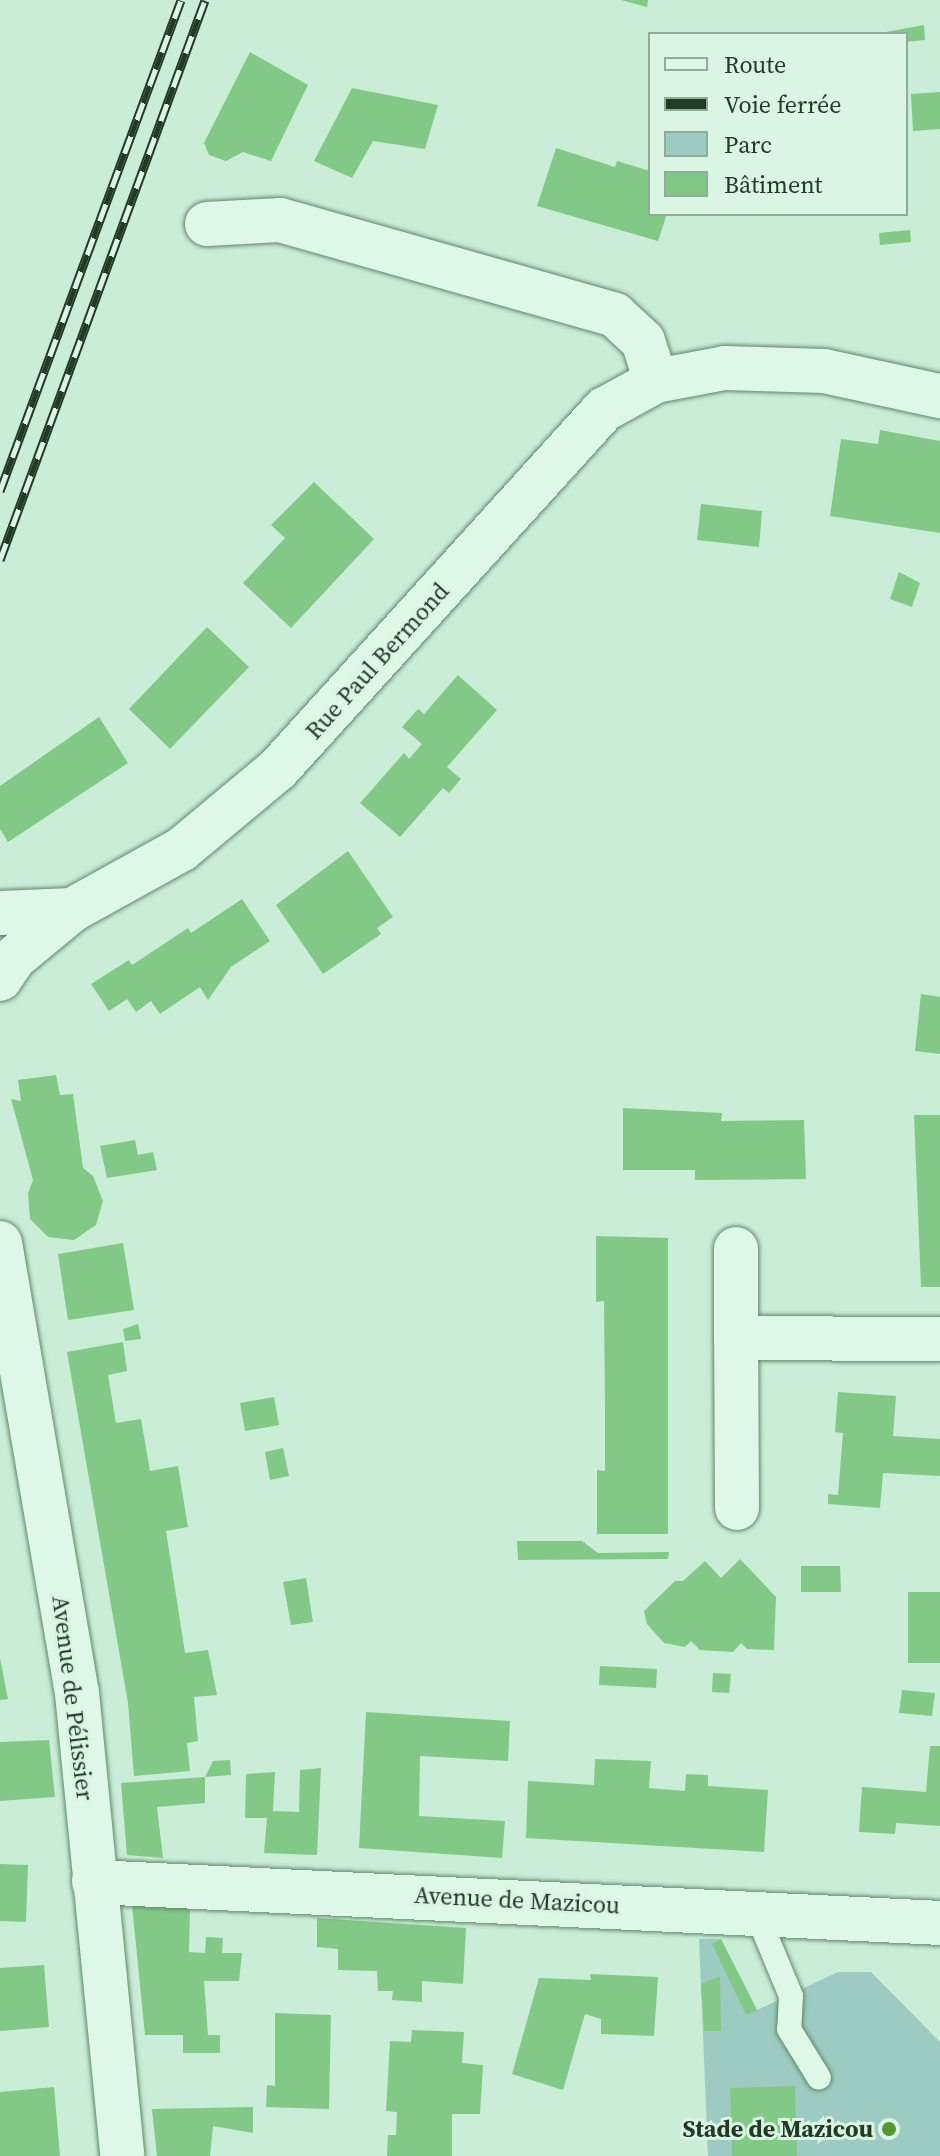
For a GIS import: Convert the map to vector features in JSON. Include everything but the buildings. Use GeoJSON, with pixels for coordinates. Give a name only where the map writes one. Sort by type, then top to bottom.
{"type":"FeatureCollection","features":[{"type":"Feature","properties":{"kind":"street"},"geometry":{"type":"LineString","coordinates":[[207,224],[280,220],[615,315],[643,341],[656,381]]}},
{"type":"Feature","properties":{"kind":"street","name":"Rue Paul Bermond"},"geometry":{"type":"LineString","coordinates":[[0,979],[14,958],[72,910],[182,849],[278,769],[605,409],[656,381],[725,368],[824,371],[940,396]]}},
{"type":"Feature","properties":{"kind":"street","name":"Rue Paul Bermond"},"geometry":{"type":"LineString","coordinates":[[0,913],[72,910]]}},
{"type":"Feature","properties":{"kind":"street","name":"Avenue de Pélissier"},"geometry":{"type":"LineString","coordinates":[[0,1243],[77,1693],[122,2156]]}},
{"type":"Feature","properties":{"kind":"street"},"geometry":{"type":"LineString","coordinates":[[736,1249],[737,1508]]}},
{"type":"Feature","properties":{"kind":"street"},"geometry":{"type":"LineString","coordinates":[[736,1338],[940,1339]]}},
{"type":"Feature","properties":{"kind":"street","name":"Avenue de Mazicou"},"geometry":{"type":"LineString","coordinates":[[94,1882],[940,1923]]}},
{"type":"Feature","properties":{"kind":"lane"},"geometry":{"type":"LineString","coordinates":[[756,1912],[791,1996],[789,2029],[819,2078]]}},
{"type":"Feature","properties":{"kind":"green space"},"geometry":{"type":"Polygon","coordinates":[[[699,1939],[721,1939],[757,2010],[838,1972],[871,1972],[940,2042],[940,2156],[708,2156],[699,1939]]]}},
{"type":"Feature","properties":{"kind":"railway"},"geometry":{"type":"LineString","coordinates":[[0,491],[181,0]]}},
{"type":"Feature","properties":{"kind":"railway"},"geometry":{"type":"LineString","coordinates":[[0,560],[205,0]]}},
{"type":"Feature","properties":{"kind":"place","name":"Stade de Mazicou"},"geometry":{"type":"Point","coordinates":[889,2129]}}]}
